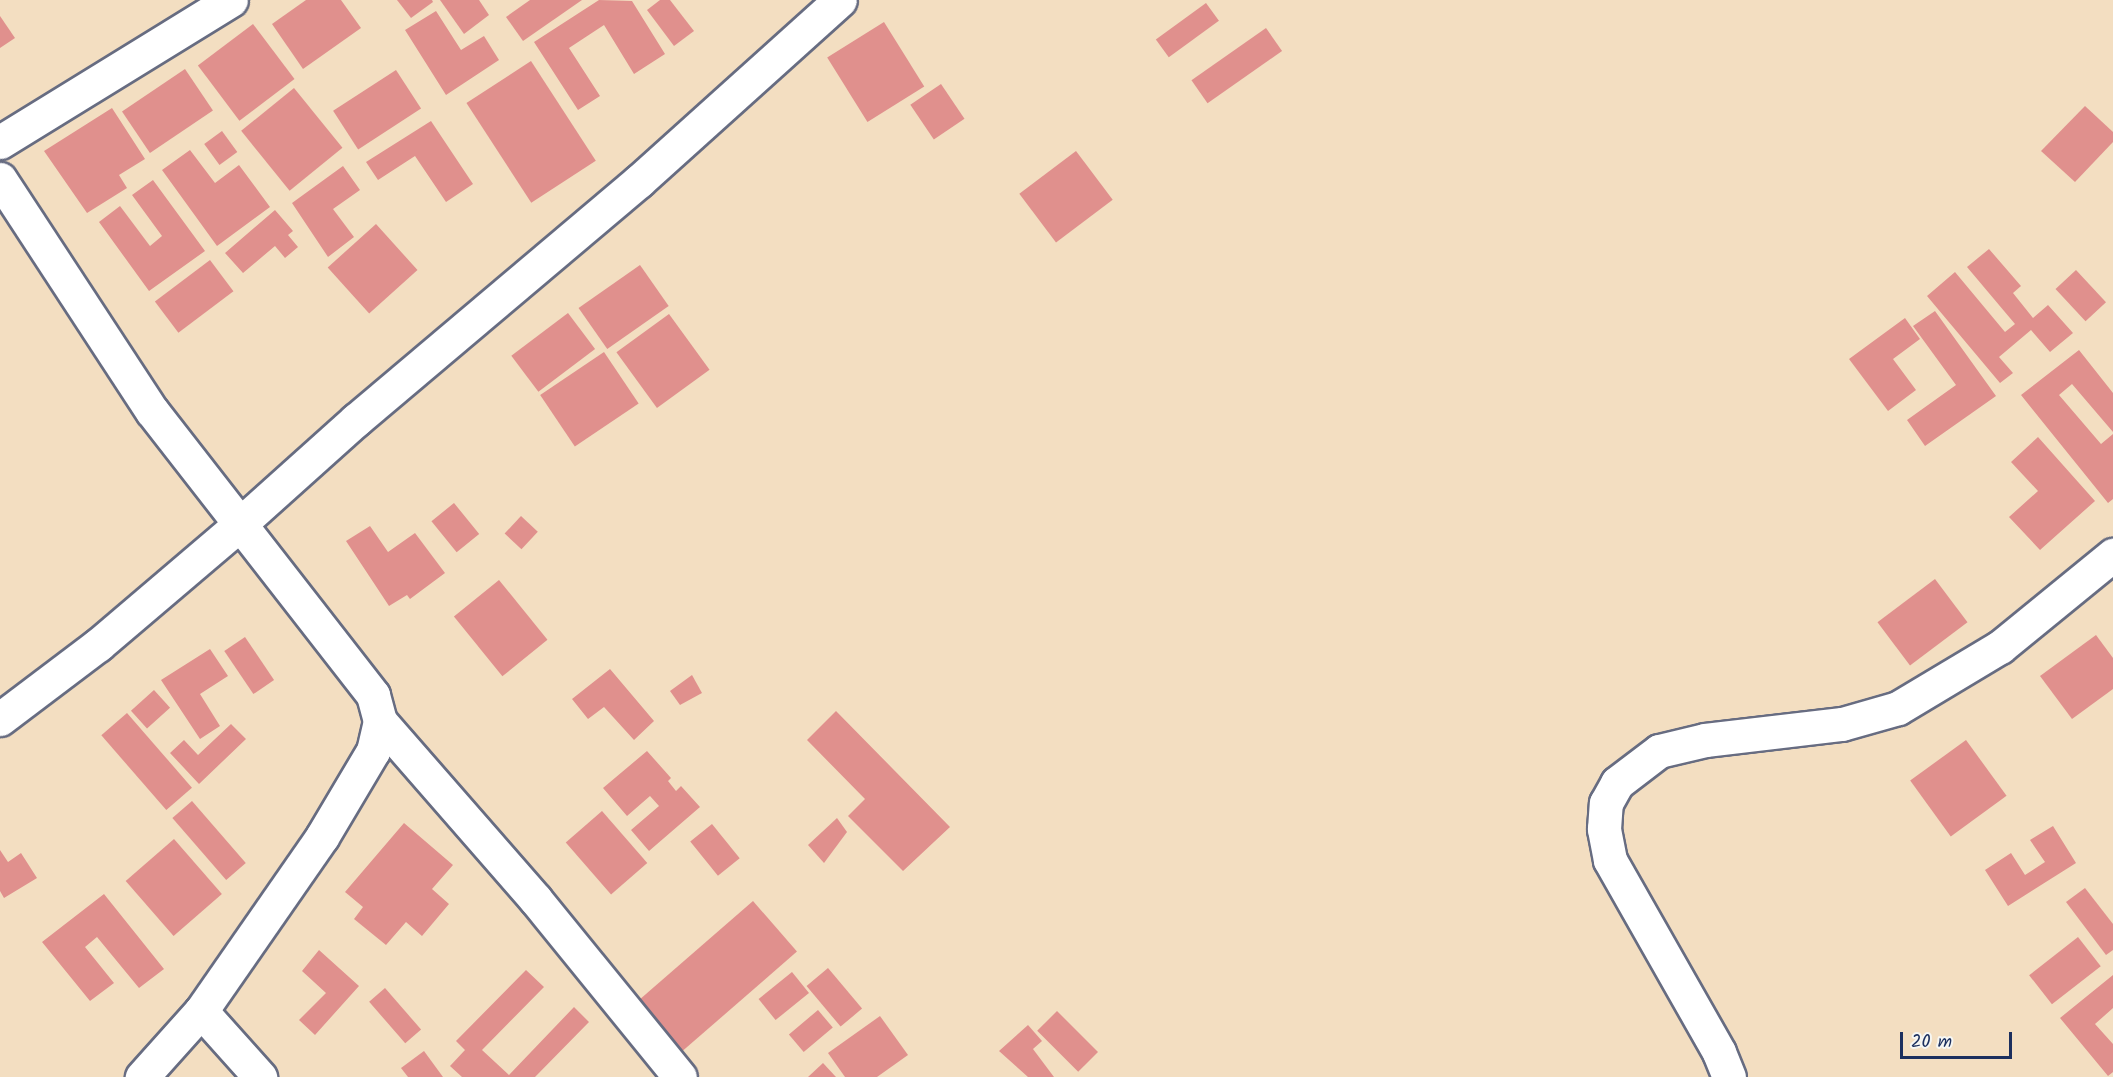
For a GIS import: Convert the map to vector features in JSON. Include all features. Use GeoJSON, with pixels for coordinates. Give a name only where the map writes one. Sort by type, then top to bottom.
{"type":"FeatureCollection","features":[{"type":"Feature","properties":{"kind":"street"},"geometry":{"type":"LineString","coordinates":[[0,142],[231,0]]}},
{"type":"Feature","properties":{"kind":"street"},"geometry":{"type":"LineString","coordinates":[[0,719],[98,645],[240,524],[392,389],[639,181],[840,0]]}},
{"type":"Feature","properties":{"kind":"street"},"geometry":{"type":"LineString","coordinates":[[4,196],[152,411],[373,695],[380,721],[536,900],[680,1077]]}},
{"type":"Feature","properties":{"kind":"street"},"geometry":{"type":"LineString","coordinates":[[1729,1077],[1719,1052],[1610,860],[1604,829],[1606,802],[1617,783],[1637,764],[1659,751],[1705,740],[1842,724],[1899,708],[2000,647],[2113,555]]}},
{"type":"Feature","properties":{"kind":"street"},"geometry":{"type":"LineString","coordinates":[[142,1077],[201,1011],[322,837],[373,751],[380,721]]}},
{"type":"Feature","properties":{"kind":"street"},"geometry":{"type":"LineString","coordinates":[[201,1011],[260,1077]]}},
{"type":"Feature","properties":{"kind":"building"},"geometry":{"type":"Polygon","coordinates":[[[306,0],[341,0],[361,28],[303,69],[272,24],[306,0]]]}},
{"type":"Feature","properties":{"kind":"building"},"geometry":{"type":"Polygon","coordinates":[[[397,0],[432,0],[433,2],[411,18],[397,0]]]}},
{"type":"Feature","properties":{"kind":"building"},"geometry":{"type":"Polygon","coordinates":[[[440,0],[479,0],[489,15],[464,34],[440,0]]]}},
{"type":"Feature","properties":{"kind":"building"},"geometry":{"type":"Polygon","coordinates":[[[530,0],[582,0],[523,41],[506,17],[530,0]]]}},
{"type":"Feature","properties":{"kind":"building"},"geometry":{"type":"Polygon","coordinates":[[[599,0],[632,1],[665,54],[634,74],[604,25],[569,48],[600,96],[578,110],[534,42],[599,0]]]}},
{"type":"Feature","properties":{"kind":"building"},"geometry":{"type":"Polygon","coordinates":[[[660,0],[670,0],[694,31],[674,46],[647,10],[660,0]]]}},
{"type":"Feature","properties":{"kind":"building"},"geometry":{"type":"Polygon","coordinates":[[[1206,3],[1219,21],[1169,57],[1156,39],[1206,3]]]}},
{"type":"Feature","properties":{"kind":"building"},"geometry":{"type":"Polygon","coordinates":[[[436,11],[461,50],[484,36],[499,60],[446,95],[405,30],[436,11]]]}},
{"type":"Feature","properties":{"kind":"building"},"geometry":{"type":"Polygon","coordinates":[[[0,16],[15,38],[0,48],[0,16]]]}},
{"type":"Feature","properties":{"kind":"building"},"geometry":{"type":"Polygon","coordinates":[[[884,22],[924,86],[867,122],[827,58],[884,22]]]}},
{"type":"Feature","properties":{"kind":"building"},"geometry":{"type":"Polygon","coordinates":[[[253,24],[295,79],[239,121],[198,66],[253,24]]]}},
{"type":"Feature","properties":{"kind":"building"},"geometry":{"type":"Polygon","coordinates":[[[1266,28],[1282,51],[1208,103],[1191,80],[1266,28]]]}},
{"type":"Feature","properties":{"kind":"building"},"geometry":{"type":"Polygon","coordinates":[[[531,61],[596,161],[531,203],[466,103],[531,61]]]}},
{"type":"Feature","properties":{"kind":"building"},"geometry":{"type":"Polygon","coordinates":[[[185,69],[213,110],[150,153],[122,111],[185,69]]]}},
{"type":"Feature","properties":{"kind":"building"},"geometry":{"type":"Polygon","coordinates":[[[396,70],[421,109],[358,149],[333,111],[396,70]]]}},
{"type":"Feature","properties":{"kind":"building"},"geometry":{"type":"Polygon","coordinates":[[[941,84],[964,119],[934,140],[910,105],[941,84]]]}},
{"type":"Feature","properties":{"kind":"building"},"geometry":{"type":"Polygon","coordinates":[[[294,88],[342,148],[290,191],[241,131],[294,88]]]}},
{"type":"Feature","properties":{"kind":"building"},"geometry":{"type":"Polygon","coordinates":[[[2085,106],[2113,132],[2113,142],[2075,182],[2041,151],[2085,106]]]}},
{"type":"Feature","properties":{"kind":"building"},"geometry":{"type":"Polygon","coordinates":[[[112,108],[145,159],[119,175],[127,188],[87,213],[44,151],[112,108]]]}},
{"type":"Feature","properties":{"kind":"building"},"geometry":{"type":"Polygon","coordinates":[[[431,121],[473,184],[446,202],[415,156],[378,180],[366,162],[431,121]]]}},
{"type":"Feature","properties":{"kind":"building"},"geometry":{"type":"Polygon","coordinates":[[[222,131],[237,152],[219,165],[204,144],[222,131]]]}},
{"type":"Feature","properties":{"kind":"building"},"geometry":{"type":"Polygon","coordinates":[[[190,150],[215,183],[239,165],[270,207],[217,246],[162,170],[190,150]]]}},
{"type":"Feature","properties":{"kind":"building"},"geometry":{"type":"Polygon","coordinates":[[[1076,151],[1113,200],[1056,242],[1019,194],[1076,151]]]}},
{"type":"Feature","properties":{"kind":"building"},"geometry":{"type":"Polygon","coordinates":[[[343,166],[360,190],[333,209],[354,237],[328,257],[292,203],[343,166]]]}},
{"type":"Feature","properties":{"kind":"building"},"geometry":{"type":"Polygon","coordinates":[[[153,180],[205,251],[149,291],[99,222],[120,206],[150,246],[162,236],[132,195],[153,180]]]}},
{"type":"Feature","properties":{"kind":"building"},"geometry":{"type":"Polygon","coordinates":[[[275,210],[293,231],[288,235],[298,247],[285,258],[275,246],[243,273],[225,253],[275,210]]]}},
{"type":"Feature","properties":{"kind":"building"},"geometry":{"type":"Polygon","coordinates":[[[376,224],[417,270],[369,314],[328,267],[376,224]]]}},
{"type":"Feature","properties":{"kind":"building"},"geometry":{"type":"Polygon","coordinates":[[[1989,249],[2021,286],[2013,293],[2033,318],[2048,305],[2073,333],[2050,352],[2031,330],[1999,357],[2013,373],[2000,383],[1927,296],[1955,272],[2005,332],[2015,324],[1967,267],[1989,249]]]}},
{"type":"Feature","properties":{"kind":"building"},"geometry":{"type":"Polygon","coordinates":[[[210,260],[233,291],[178,333],[155,302],[210,260]]]}},
{"type":"Feature","properties":{"kind":"building"},"geometry":{"type":"Polygon","coordinates":[[[640,265],[669,306],[607,349],[579,308],[640,265]]]}},
{"type":"Feature","properties":{"kind":"building"},"geometry":{"type":"Polygon","coordinates":[[[2076,270],[2106,302],[2086,321],[2056,289],[2076,270]]]}},
{"type":"Feature","properties":{"kind":"building"},"geometry":{"type":"Polygon","coordinates":[[[1935,311],[1996,396],[1925,446],[1907,420],[1956,385],[1913,326],[1935,311]]]}},
{"type":"Feature","properties":{"kind":"building"},"geometry":{"type":"Polygon","coordinates":[[[568,313],[595,349],[538,392],[511,356],[568,313]]]}},
{"type":"Feature","properties":{"kind":"building"},"geometry":{"type":"Polygon","coordinates":[[[669,314],[710,370],[657,408],[616,352],[669,314]]]}},
{"type":"Feature","properties":{"kind":"building"},"geometry":{"type":"Polygon","coordinates":[[[1905,318],[1920,339],[1893,359],[1916,390],[1888,411],[1849,359],[1905,318]]]}},
{"type":"Feature","properties":{"kind":"building"},"geometry":{"type":"Polygon","coordinates":[[[2079,350],[2113,393],[2113,432],[2072,384],[2059,395],[2101,444],[2113,434],[2113,499],[2108,503],[2021,395],[2079,350]]]}},
{"type":"Feature","properties":{"kind":"building"},"geometry":{"type":"Polygon","coordinates":[[[604,352],[639,403],[575,446],[540,395],[604,352]]]}},
{"type":"Feature","properties":{"kind":"building"},"geometry":{"type":"Polygon","coordinates":[[[2038,437],[2095,501],[2040,550],[2009,517],[2038,491],[2011,462],[2038,437]]]}},
{"type":"Feature","properties":{"kind":"building"},"geometry":{"type":"Polygon","coordinates":[[[454,503],[479,534],[457,552],[431,521],[454,503]]]}},
{"type":"Feature","properties":{"kind":"building"},"geometry":{"type":"Polygon","coordinates":[[[521,516],[538,532],[521,549],[505,534],[521,516]]]}},
{"type":"Feature","properties":{"kind":"building"},"geometry":{"type":"Polygon","coordinates":[[[370,526],[388,552],[415,533],[445,573],[410,599],[407,595],[389,606],[346,541],[370,526]]]}},
{"type":"Feature","properties":{"kind":"building"},"geometry":{"type":"Polygon","coordinates":[[[1935,579],[1967,622],[1910,665],[1877,622],[1935,579]]]}},
{"type":"Feature","properties":{"kind":"building"},"geometry":{"type":"Polygon","coordinates":[[[499,580],[547,640],[502,676],[454,617],[499,580]]]}},
{"type":"Feature","properties":{"kind":"building"},"geometry":{"type":"Polygon","coordinates":[[[2096,635],[2113,658],[2113,689],[2072,719],[2040,676],[2096,635]]]}},
{"type":"Feature","properties":{"kind":"building"},"geometry":{"type":"Polygon","coordinates":[[[245,637],[274,680],[253,694],[224,651],[245,637]]]}},
{"type":"Feature","properties":{"kind":"building"},"geometry":{"type":"Polygon","coordinates":[[[210,649],[228,676],[200,694],[220,726],[200,739],[161,680],[210,649]]]}},
{"type":"Feature","properties":{"kind":"building"},"geometry":{"type":"Polygon","coordinates":[[[610,669],[654,721],[634,740],[604,707],[588,719],[572,699],[610,669]]]}},
{"type":"Feature","properties":{"kind":"building"},"geometry":{"type":"Polygon","coordinates":[[[692,675],[702,693],[680,705],[670,691],[692,675]]]}},
{"type":"Feature","properties":{"kind":"building"},"geometry":{"type":"Polygon","coordinates":[[[154,690],[170,708],[147,729],[131,711],[154,690]]]}},
{"type":"Feature","properties":{"kind":"building"},"geometry":{"type":"Polygon","coordinates":[[[836,711],[950,827],[903,871],[848,816],[865,799],[807,740],[836,711]]]}},
{"type":"Feature","properties":{"kind":"building"},"geometry":{"type":"Polygon","coordinates":[[[127,713],[192,788],[166,810],[101,735],[127,713]]]}},
{"type":"Feature","properties":{"kind":"building"},"geometry":{"type":"Polygon","coordinates":[[[231,724],[246,739],[199,784],[170,753],[184,740],[198,755],[231,724]]]}},
{"type":"Feature","properties":{"kind":"building"},"geometry":{"type":"Polygon","coordinates":[[[1966,740],[2007,796],[1951,836],[1910,781],[1966,740]]]}},
{"type":"Feature","properties":{"kind":"building"},"geometry":{"type":"Polygon","coordinates":[[[647,751],[671,778],[668,781],[676,791],[681,786],[700,807],[649,851],[631,830],[659,806],[650,796],[627,816],[603,788],[647,751]]]}},
{"type":"Feature","properties":{"kind":"building"},"geometry":{"type":"Polygon","coordinates":[[[192,801],[246,863],[226,880],[172,818],[192,801]]]}},
{"type":"Feature","properties":{"kind":"building"},"geometry":{"type":"Polygon","coordinates":[[[602,811],[647,863],[611,895],[566,842],[602,811]]]}},
{"type":"Feature","properties":{"kind":"building"},"geometry":{"type":"Polygon","coordinates":[[[837,818],[847,832],[824,863],[808,845],[837,818]]]}},
{"type":"Feature","properties":{"kind":"building"},"geometry":{"type":"Polygon","coordinates":[[[404,823],[453,865],[432,889],[449,904],[422,936],[406,922],[386,945],[354,919],[363,907],[345,892],[404,823]]]}},
{"type":"Feature","properties":{"kind":"building"},"geometry":{"type":"Polygon","coordinates":[[[712,824],[740,858],[718,876],[690,842],[712,824]]]}},
{"type":"Feature","properties":{"kind":"building"},"geometry":{"type":"Polygon","coordinates":[[[2053,826],[2076,863],[2008,906],[1985,870],[2011,853],[2025,875],[2045,862],[2030,840],[2053,826]]]}},
{"type":"Feature","properties":{"kind":"building"},"geometry":{"type":"Polygon","coordinates":[[[174,839],[222,894],[174,936],[126,881],[174,839]]]}},
{"type":"Feature","properties":{"kind":"building"},"geometry":{"type":"Polygon","coordinates":[[[0,850],[8,862],[21,853],[37,878],[4,898],[0,891],[0,850]]]}},
{"type":"Feature","properties":{"kind":"building"},"geometry":{"type":"Polygon","coordinates":[[[2085,888],[2113,924],[2113,950],[2106,955],[2066,902],[2085,888]]]}},
{"type":"Feature","properties":{"kind":"building"},"geometry":{"type":"Polygon","coordinates":[[[104,894],[164,969],[139,988],[97,937],[85,947],[114,983],[90,1001],[42,942],[104,894]]]}},
{"type":"Feature","properties":{"kind":"building"},"geometry":{"type":"Polygon","coordinates":[[[753,901],[797,952],[681,1053],[637,1002],[753,901]]]}},
{"type":"Feature","properties":{"kind":"building"},"geometry":{"type":"Polygon","coordinates":[[[2078,937],[2101,966],[2052,1004],[2029,975],[2078,937]]]}},
{"type":"Feature","properties":{"kind":"building"},"geometry":{"type":"Polygon","coordinates":[[[319,950],[359,986],[315,1035],[299,1020],[326,993],[302,971],[319,950]]]}},
{"type":"Feature","properties":{"kind":"building"},"geometry":{"type":"Polygon","coordinates":[[[828,968],[862,1009],[841,1027],[807,986],[828,968]]]}},
{"type":"Feature","properties":{"kind":"building"},"geometry":{"type":"Polygon","coordinates":[[[526,970],[544,987],[482,1050],[509,1075],[574,1007],[589,1022],[535,1077],[462,1077],[450,1066],[465,1050],[456,1041],[526,970]]]}},
{"type":"Feature","properties":{"kind":"building"},"geometry":{"type":"Polygon","coordinates":[[[792,972],[809,993],[776,1020],[759,999],[792,972]]]}},
{"type":"Feature","properties":{"kind":"building"},"geometry":{"type":"Polygon","coordinates":[[[2113,975],[2113,1008],[2095,1024],[2113,1044],[2113,1072],[2108,1076],[2060,1018],[2113,975]]]}},
{"type":"Feature","properties":{"kind":"building"},"geometry":{"type":"Polygon","coordinates":[[[385,988],[421,1030],[405,1043],[369,1002],[385,988]]]}},
{"type":"Feature","properties":{"kind":"building"},"geometry":{"type":"Polygon","coordinates":[[[818,1010],[833,1028],[804,1052],[789,1034],[818,1010]]]}},
{"type":"Feature","properties":{"kind":"building"},"geometry":{"type":"Polygon","coordinates":[[[1057,1011],[1098,1052],[1078,1072],[1037,1031],[1057,1011]]]}},
{"type":"Feature","properties":{"kind":"building"},"geometry":{"type":"Polygon","coordinates":[[[880,1016],[908,1055],[877,1077],[845,1077],[828,1053],[880,1016]]]}},
{"type":"Feature","properties":{"kind":"building"},"geometry":{"type":"Polygon","coordinates":[[[1028,1025],[1042,1041],[1033,1049],[1054,1077],[1028,1077],[999,1051],[1028,1025]]]}},
{"type":"Feature","properties":{"kind":"building"},"geometry":{"type":"Polygon","coordinates":[[[424,1051],[443,1077],[408,1077],[401,1068],[424,1051]]]}},
{"type":"Feature","properties":{"kind":"building"},"geometry":{"type":"Polygon","coordinates":[[[823,1063],[836,1077],[808,1077],[823,1063]]]}}]}
